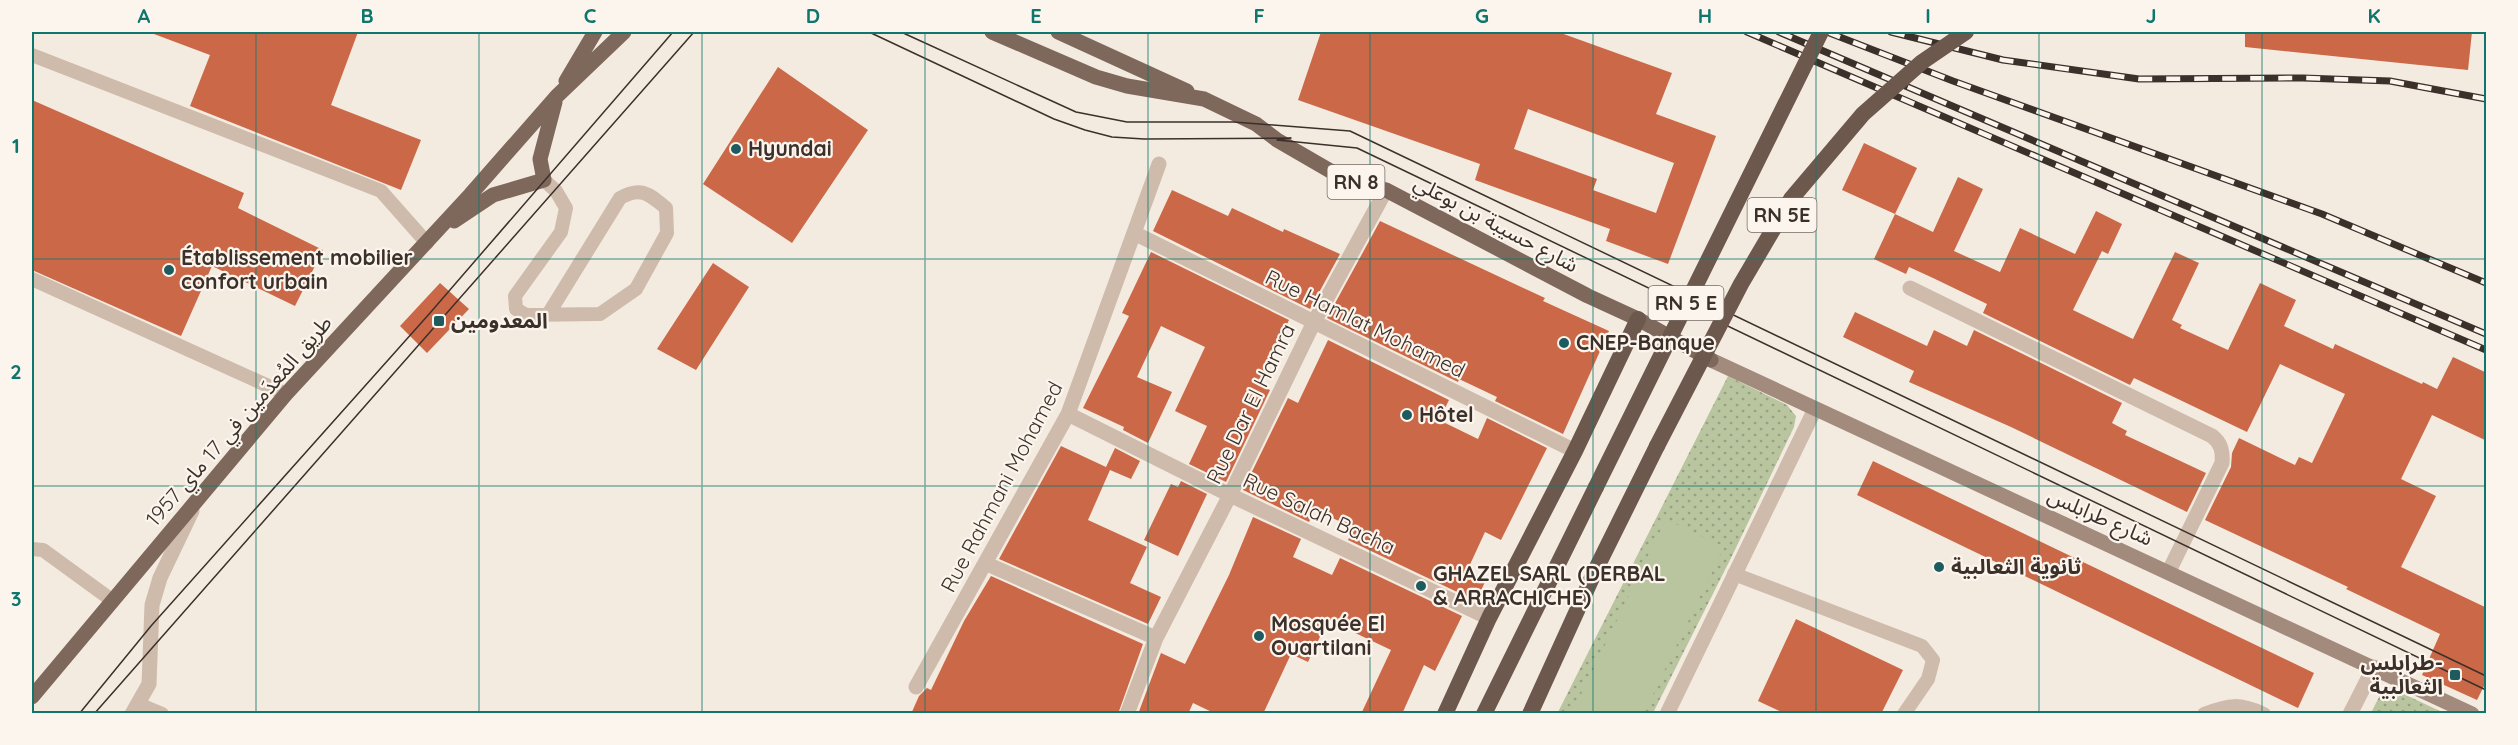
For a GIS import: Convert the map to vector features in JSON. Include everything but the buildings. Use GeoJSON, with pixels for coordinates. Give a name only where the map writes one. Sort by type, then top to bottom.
{"type":"FeatureCollection","features":[{"type":"Feature","properties":{"kind":"highway"},"geometry":{"type":"LineString","coordinates":[[1776,119],[1811,32]]}},
{"type":"Feature","properties":{"kind":"highway"},"geometry":{"type":"LineString","coordinates":[[1776,119],[1821,32]]}},
{"type":"Feature","properties":{"kind":"highway","name":"RN 5E"},"geometry":{"type":"LineString","coordinates":[[1530,714],[1657,446],[1741,284],[1791,199],[1863,114],[1922,62],[1966,32]]}},
{"type":"Feature","properties":{"kind":"highway","name":"RN 5 E"},"geometry":{"type":"LineString","coordinates":[[1484,714],[1776,119]]}},
{"type":"Feature","properties":{"kind":"highway"},"geometry":{"type":"LineString","coordinates":[[1445,714],[1489,618],[1575,451],[1638,319]]}},
{"type":"Feature","properties":{"kind":"main road"},"geometry":{"type":"LineString","coordinates":[[430,239],[493,195],[544,180],[540,159],[557,96],[595,32]]}},
{"type":"Feature","properties":{"kind":"main road"},"geometry":{"type":"LineString","coordinates":[[557,96],[624,32]]}},
{"type":"Feature","properties":{"kind":"main road","name":"شارع حسيبة بن بوعلي"},"geometry":{"type":"LineString","coordinates":[[992,32],[1096,77],[1144,90],[1204,99],[1256,124],[1277,140],[1346,180],[1386,190],[1588,296],[1638,319],[1711,360]]}},
{"type":"Feature","properties":{"kind":"main road"},"geometry":{"type":"LineString","coordinates":[[1058,32],[1204,99]]}},
{"type":"Feature","properties":{"kind":"main road","name":"طريق المُعدَمين في 17 ماي 1957"},"geometry":{"type":"LineString","coordinates":[[32,697],[286,394],[430,239],[557,96]]}},
{"type":"Feature","properties":{"kind":"main road","name":"شارع طرابلس"},"geometry":{"type":"LineString","coordinates":[[1711,360],[2169,571],[2472,714]]}},
{"type":"Feature","properties":{"kind":"street","name":"Rue Rahmani Mohamed"},"geometry":{"type":"LineString","coordinates":[[916,687],[987,564],[1068,414],[1136,234],[1159,164]]}},
{"type":"Feature","properties":{"kind":"street","name":"Rue Dar El Hamra"},"geometry":{"type":"LineString","coordinates":[[1127,714],[1156,638],[1230,495],[1314,322],[1386,190]]}},
{"type":"Feature","properties":{"kind":"street","name":"Rue Hamlat Mohamed"},"geometry":{"type":"LineString","coordinates":[[1136,234],[1575,451]]}},
{"type":"Feature","properties":{"kind":"street"},"geometry":{"type":"LineString","coordinates":[[1910,288],[2218,440],[2223,454],[2222,463],[2169,571]]}},
{"type":"Feature","properties":{"kind":"street"},"geometry":{"type":"LineString","coordinates":[[1667,714],[1815,409]]}},
{"type":"Feature","properties":{"kind":"street","name":"Rue Salah Bacha"},"geometry":{"type":"LineString","coordinates":[[1068,414],[1230,495],[1489,618]]}},
{"type":"Feature","properties":{"kind":"street"},"geometry":{"type":"LineString","coordinates":[[135,709],[149,684],[152,605],[160,578],[197,500]]}},
{"type":"Feature","properties":{"kind":"street"},"geometry":{"type":"LineString","coordinates":[[987,564],[1156,638]]}},
{"type":"Feature","properties":{"kind":"street"},"geometry":{"type":"LineString","coordinates":[[2350,714],[2374,667]]}},
{"type":"Feature","properties":{"kind":"lane"},"geometry":{"type":"LineString","coordinates":[[32,55],[381,191],[430,239]]}},
{"type":"Feature","properties":{"kind":"lane"},"geometry":{"type":"LineString","coordinates":[[544,180],[556,191],[566,208],[561,232],[515,296],[516,309],[526,315],[600,314],[636,289],[667,233],[666,208],[649,194],[632,192],[620,198],[549,313]]}},
{"type":"Feature","properties":{"kind":"lane"},"geometry":{"type":"LineString","coordinates":[[32,279],[286,394]]}},
{"type":"Feature","properties":{"kind":"lane"},"geometry":{"type":"LineString","coordinates":[[32,549],[44,550],[113,601]]}},
{"type":"Feature","properties":{"kind":"lane"},"geometry":{"type":"LineString","coordinates":[[1734,574],[1922,646],[1933,660],[1928,679],[1904,714]]}},
{"type":"Feature","properties":{"kind":"lane"},"geometry":{"type":"LineString","coordinates":[[2204,714],[2223,707],[2245,705],[2264,714]]}},
{"type":"Feature","properties":{"kind":"lane"},"geometry":{"type":"LineString","coordinates":[[135,709],[162,714]]}},
{"type":"Feature","properties":{"kind":"green space"},"geometry":{"type":"Polygon","coordinates":[[[1728,376],[1787,405],[1796,416],[1794,427],[1653,713],[1557,714],[1728,376]]]}},
{"type":"Feature","properties":{"kind":"green space"},"geometry":{"type":"Polygon","coordinates":[[[1666,519],[1724,547],[1644,713],[1572,713],[1666,519]]]}},
{"type":"Feature","properties":{"kind":"green space"},"geometry":{"type":"Polygon","coordinates":[[[2385,685],[2444,713],[2371,713],[2385,685]]]}},
{"type":"Feature","properties":{"kind":"tram line"},"geometry":{"type":"LineString","coordinates":[[79,714],[151,626],[430,313],[673,32]]}},
{"type":"Feature","properties":{"kind":"tram line"},"geometry":{"type":"LineString","coordinates":[[94,714],[694,32]]}},
{"type":"Feature","properties":{"kind":"tram line"},"geometry":{"type":"LineString","coordinates":[[869,32],[1054,119],[1112,137],[1144,139],[1291,138],[1277,140],[1357,148],[2486,690]]}},
{"type":"Feature","properties":{"kind":"tram line"},"geometry":{"type":"LineString","coordinates":[[901,32],[1076,112],[1127,122],[1234,122],[1350,131],[2486,676]]}},
{"type":"Feature","properties":{"kind":"railway"},"geometry":{"type":"LineString","coordinates":[[1747,32],[2486,350]]}},
{"type":"Feature","properties":{"kind":"railway"},"geometry":{"type":"LineString","coordinates":[[1779,32],[2486,334]]}},
{"type":"Feature","properties":{"kind":"railway"},"geometry":{"type":"LineString","coordinates":[[1827,32],[1953,81],[2322,214],[2486,283]]}},
{"type":"Feature","properties":{"kind":"railway"},"geometry":{"type":"LineString","coordinates":[[1891,32],[2003,60],[2139,79],[2303,78],[2390,81],[2486,99]]}},
{"type":"Feature","properties":{"kind":"place","name":"Hyundai"},"geometry":{"type":"Point","coordinates":[736,149]}},
{"type":"Feature","properties":{"kind":"place","name":"Établissement mobilier confort urbain"},"geometry":{"type":"Point","coordinates":[169,270]}},
{"type":"Feature","properties":{"kind":"place","name":"المعدومين"},"geometry":{"type":"Point","coordinates":[439,321]}},
{"type":"Feature","properties":{"kind":"place","name":"CNEP-Banque"},"geometry":{"type":"Point","coordinates":[1564,343]}},
{"type":"Feature","properties":{"kind":"place","name":"Hôtel"},"geometry":{"type":"Point","coordinates":[1407,415]}},
{"type":"Feature","properties":{"kind":"place","name":"ثانوية الثعالبية"},"geometry":{"type":"Point","coordinates":[1939,567]}},
{"type":"Feature","properties":{"kind":"place","name":"GHAZEL SARL (DERBAL & ARRACHICHE)"},"geometry":{"type":"Point","coordinates":[1421,586]}},
{"type":"Feature","properties":{"kind":"place","name":"Mosquée El Ouartilani"},"geometry":{"type":"Point","coordinates":[1259,636]}},
{"type":"Feature","properties":{"kind":"place","name":"طرابلس- الثعالبية"},"geometry":{"type":"Point","coordinates":[2455,675]}}]}
